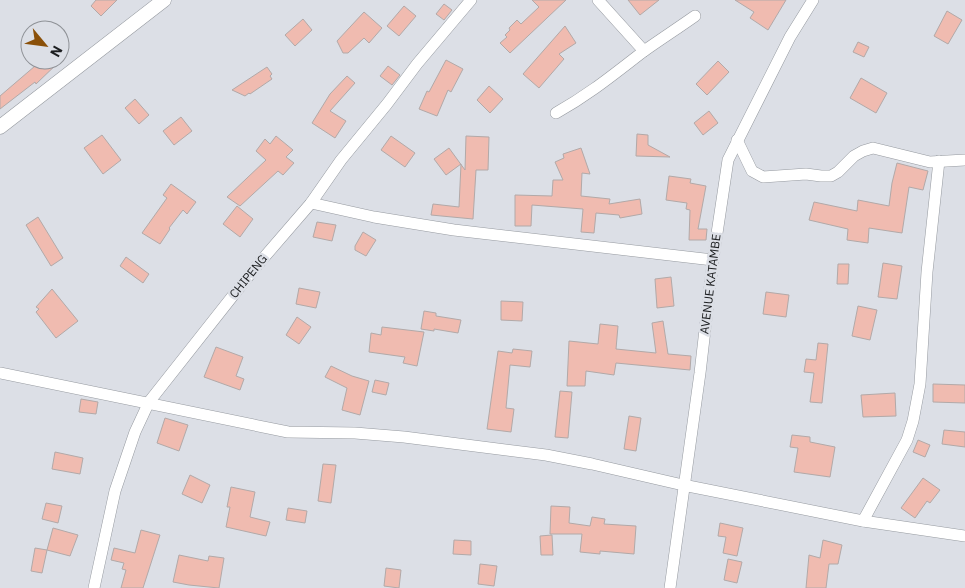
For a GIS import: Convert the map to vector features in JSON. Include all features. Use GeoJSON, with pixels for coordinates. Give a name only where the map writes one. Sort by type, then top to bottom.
{"type":"FeatureCollection","features":[{"type":"Feature","properties":{"kind":"street"},"geometry":{"type":"LineString","coordinates":[[0,127],[164,0]]}},
{"type":"Feature","properties":{"kind":"street","name":"CHIPENG"},"geometry":{"type":"LineString","coordinates":[[94,588],[115,491],[135,432],[149,402],[471,0]]}},
{"type":"Feature","properties":{"kind":"street"},"geometry":{"type":"LineString","coordinates":[[598,0],[644,51]]}},
{"type":"Feature","properties":{"kind":"street","name":"AVENUE KATAMBE"},"geometry":{"type":"LineString","coordinates":[[670,588],[726,168],[728,160],[790,37],[813,0]]}},
{"type":"Feature","properties":{"kind":"street"},"geometry":{"type":"LineString","coordinates":[[556,113],[594,90],[644,51],[695,16]]}},
{"type":"Feature","properties":{"kind":"street"},"geometry":{"type":"LineString","coordinates":[[738,140],[752,171],[763,177],[806,174],[831,176],[838,172],[854,156],[873,148],[930,162],[965,160]]}},
{"type":"Feature","properties":{"kind":"street"},"geometry":{"type":"LineString","coordinates":[[863,521],[907,440],[913,421],[920,384],[928,264],[939,161]]}},
{"type":"Feature","properties":{"kind":"street"},"geometry":{"type":"LineString","coordinates":[[310,203],[454,230],[713,260]]}},
{"type":"Feature","properties":{"kind":"street"},"geometry":{"type":"LineString","coordinates":[[0,373],[288,432],[356,433],[404,437],[546,455],[863,521],[965,536]]}},
{"type":"Feature","properties":{"kind":"building"},"geometry":{"type":"Polygon","coordinates":[[[96,0],[117,0],[101,16],[91,6],[96,0]]]}},
{"type":"Feature","properties":{"kind":"building"},"geometry":{"type":"Polygon","coordinates":[[[532,0],[566,0],[510,53],[500,43],[507,37],[505,35],[510,30],[509,28],[517,20],[521,24],[539,7],[532,0]]]}},
{"type":"Feature","properties":{"kind":"building"},"geometry":{"type":"Polygon","coordinates":[[[628,0],[659,0],[640,15],[628,0]]]}},
{"type":"Feature","properties":{"kind":"building"},"geometry":{"type":"Polygon","coordinates":[[[735,0],[786,0],[768,30],[750,18],[754,12],[735,0]]]}},
{"type":"Feature","properties":{"kind":"building"},"geometry":{"type":"Polygon","coordinates":[[[444,4],[452,10],[444,20],[436,14],[444,4]]]}},
{"type":"Feature","properties":{"kind":"building"},"geometry":{"type":"Polygon","coordinates":[[[404,6],[416,16],[399,36],[387,26],[404,6]]]}},
{"type":"Feature","properties":{"kind":"building"},"geometry":{"type":"Polygon","coordinates":[[[947,11],[962,20],[948,44],[934,36],[947,11]]]}},
{"type":"Feature","properties":{"kind":"building"},"geometry":{"type":"Polygon","coordinates":[[[364,12],[382,28],[369,43],[364,38],[348,53],[343,53],[337,41],[364,12]]]}},
{"type":"Feature","properties":{"kind":"building"},"geometry":{"type":"Polygon","coordinates":[[[303,19],[312,30],[295,46],[285,35],[303,19]]]}},
{"type":"Feature","properties":{"kind":"building"},"geometry":{"type":"Polygon","coordinates":[[[565,26],[576,43],[559,54],[564,59],[539,88],[523,74],[565,26]]]}},
{"type":"Feature","properties":{"kind":"building"},"geometry":{"type":"Polygon","coordinates":[[[858,42],[869,47],[864,57],[853,52],[858,42]]]}},
{"type":"Feature","properties":{"kind":"building"},"geometry":{"type":"Polygon","coordinates":[[[446,60],[463,69],[451,92],[448,90],[437,116],[419,109],[427,91],[429,92],[446,60]]]}},
{"type":"Feature","properties":{"kind":"building"},"geometry":{"type":"Polygon","coordinates":[[[718,61],[729,72],[707,95],[696,84],[718,61]]]}},
{"type":"Feature","properties":{"kind":"building"},"geometry":{"type":"Polygon","coordinates":[[[388,66],[400,75],[392,85],[380,76],[388,66]]]}},
{"type":"Feature","properties":{"kind":"building"},"geometry":{"type":"Polygon","coordinates":[[[267,67],[272,74],[270,76],[272,79],[250,94],[245,96],[232,90],[267,67]]]}},
{"type":"Feature","properties":{"kind":"building"},"geometry":{"type":"Polygon","coordinates":[[[30,70],[51,70],[36,84],[35,82],[0,109],[0,96],[30,70]]]}},
{"type":"Feature","properties":{"kind":"building"},"geometry":{"type":"Polygon","coordinates":[[[347,76],[355,83],[330,111],[346,121],[335,138],[312,123],[330,94],[347,76]]]}},
{"type":"Feature","properties":{"kind":"building"},"geometry":{"type":"Polygon","coordinates":[[[861,78],[887,93],[876,113],[850,98],[861,78]]]}},
{"type":"Feature","properties":{"kind":"building"},"geometry":{"type":"Polygon","coordinates":[[[489,86],[503,99],[490,113],[477,100],[489,86]]]}},
{"type":"Feature","properties":{"kind":"building"},"geometry":{"type":"Polygon","coordinates":[[[135,99],[149,115],[139,124],[125,108],[135,99]]]}},
{"type":"Feature","properties":{"kind":"building"},"geometry":{"type":"Polygon","coordinates":[[[709,111],[718,123],[703,135],[694,123],[709,111]]]}},
{"type":"Feature","properties":{"kind":"building"},"geometry":{"type":"Polygon","coordinates":[[[181,117],[192,131],[174,145],[163,131],[181,117]]]}},
{"type":"Feature","properties":{"kind":"building"},"geometry":{"type":"Polygon","coordinates":[[[637,134],[648,135],[648,145],[670,157],[636,156],[637,134]]]}},
{"type":"Feature","properties":{"kind":"building"},"geometry":{"type":"Polygon","coordinates":[[[102,135],[121,160],[103,174],[84,148],[102,135]]]}},
{"type":"Feature","properties":{"kind":"building"},"geometry":{"type":"Polygon","coordinates":[[[276,136],[293,150],[286,157],[294,163],[283,175],[278,171],[240,206],[227,197],[266,160],[256,151],[265,139],[270,144],[276,136]]]}},
{"type":"Feature","properties":{"kind":"building"},"geometry":{"type":"Polygon","coordinates":[[[391,136],[415,153],[405,167],[381,150],[391,136]]]}},
{"type":"Feature","properties":{"kind":"building"},"geometry":{"type":"Polygon","coordinates":[[[466,136],[489,137],[488,170],[476,170],[473,219],[431,215],[433,204],[459,207],[461,164],[465,170],[466,136]]]}},
{"type":"Feature","properties":{"kind":"building"},"geometry":{"type":"Polygon","coordinates":[[[449,148],[461,164],[446,175],[434,159],[449,148]]]}},
{"type":"Feature","properties":{"kind":"building"},"geometry":{"type":"Polygon","coordinates":[[[581,148],[590,174],[582,173],[581,196],[610,199],[609,204],[640,199],[642,214],[620,218],[619,215],[596,213],[594,233],[581,232],[583,209],[532,205],[531,226],[515,226],[515,195],[552,196],[553,180],[563,180],[555,162],[564,158],[563,154],[581,148]]]}},
{"type":"Feature","properties":{"kind":"building"},"geometry":{"type":"Polygon","coordinates":[[[897,163],[928,171],[923,190],[909,187],[902,233],[869,228],[868,243],[847,240],[848,229],[809,220],[814,202],[857,211],[858,200],[889,206],[897,163]]]}},
{"type":"Feature","properties":{"kind":"building"},"geometry":{"type":"Polygon","coordinates":[[[669,176],[691,179],[690,183],[706,186],[698,229],[707,229],[706,240],[689,240],[690,210],[686,209],[687,203],[666,200],[669,176]]]}},
{"type":"Feature","properties":{"kind":"building"},"geometry":{"type":"Polygon","coordinates":[[[171,184],[196,202],[187,214],[183,210],[169,228],[160,244],[142,233],[167,198],[163,195],[171,184]]]}},
{"type":"Feature","properties":{"kind":"building"},"geometry":{"type":"Polygon","coordinates":[[[237,206],[253,219],[240,237],[223,224],[237,206]]]}},
{"type":"Feature","properties":{"kind":"building"},"geometry":{"type":"Polygon","coordinates":[[[38,217],[63,258],[51,266],[26,225],[38,217]]]}},
{"type":"Feature","properties":{"kind":"building"},"geometry":{"type":"Polygon","coordinates":[[[317,222],[336,225],[332,241],[313,237],[317,222]]]}},
{"type":"Feature","properties":{"kind":"building"},"geometry":{"type":"Polygon","coordinates":[[[363,232],[376,240],[366,256],[355,250],[355,246],[363,232]]]}},
{"type":"Feature","properties":{"kind":"building"},"geometry":{"type":"Polygon","coordinates":[[[126,257],[149,274],[143,283],[120,266],[126,257]]]}},
{"type":"Feature","properties":{"kind":"building"},"geometry":{"type":"Polygon","coordinates":[[[883,263],[902,266],[897,299],[878,297],[883,263]]]}},
{"type":"Feature","properties":{"kind":"building"},"geometry":{"type":"Polygon","coordinates":[[[838,264],[849,264],[848,284],[837,284],[838,264]]]}},
{"type":"Feature","properties":{"kind":"building"},"geometry":{"type":"Polygon","coordinates":[[[671,277],[674,306],[657,308],[655,279],[671,277]]]}},
{"type":"Feature","properties":{"kind":"building"},"geometry":{"type":"Polygon","coordinates":[[[299,288],[320,292],[316,308],[296,304],[299,288]]]}},
{"type":"Feature","properties":{"kind":"building"},"geometry":{"type":"Polygon","coordinates":[[[52,289],[78,321],[56,338],[36,312],[39,309],[36,307],[52,289]]]}},
{"type":"Feature","properties":{"kind":"building"},"geometry":{"type":"Polygon","coordinates":[[[766,292],[789,295],[786,317],[763,314],[766,292]]]}},
{"type":"Feature","properties":{"kind":"building"},"geometry":{"type":"Polygon","coordinates":[[[501,301],[523,302],[522,321],[501,320],[501,301]]]}},
{"type":"Feature","properties":{"kind":"building"},"geometry":{"type":"Polygon","coordinates":[[[858,306],[877,310],[870,340],[852,336],[858,306]]]}},
{"type":"Feature","properties":{"kind":"building"},"geometry":{"type":"Polygon","coordinates":[[[424,311],[436,313],[436,316],[461,320],[458,333],[421,329],[424,311]]]}},
{"type":"Feature","properties":{"kind":"building"},"geometry":{"type":"Polygon","coordinates":[[[297,317],[311,327],[299,344],[286,335],[297,317]]]}},
{"type":"Feature","properties":{"kind":"building"},"geometry":{"type":"Polygon","coordinates":[[[663,321],[668,354],[691,356],[690,370],[616,363],[614,375],[586,371],[585,386],[567,386],[569,341],[598,344],[600,324],[618,326],[616,349],[656,353],[652,323],[663,321]]]}},
{"type":"Feature","properties":{"kind":"building"},"geometry":{"type":"Polygon","coordinates":[[[382,327],[424,332],[417,366],[403,363],[405,357],[369,352],[371,333],[381,335],[382,327]]]}},
{"type":"Feature","properties":{"kind":"building"},"geometry":{"type":"Polygon","coordinates":[[[818,343],[828,344],[822,403],[810,402],[814,373],[804,372],[806,359],[816,360],[818,343]]]}},
{"type":"Feature","properties":{"kind":"building"},"geometry":{"type":"Polygon","coordinates":[[[216,347],[243,357],[236,376],[244,379],[240,390],[204,377],[216,347]]]}},
{"type":"Feature","properties":{"kind":"building"},"geometry":{"type":"Polygon","coordinates":[[[513,349],[532,351],[530,367],[510,365],[506,408],[514,409],[511,432],[487,429],[498,351],[512,353],[513,349]]]}},
{"type":"Feature","properties":{"kind":"building"},"geometry":{"type":"Polygon","coordinates":[[[331,366],[352,376],[369,381],[360,415],[342,410],[347,388],[325,377],[331,366]]]}},
{"type":"Feature","properties":{"kind":"building"},"geometry":{"type":"Polygon","coordinates":[[[375,380],[389,383],[386,395],[372,392],[375,380]]]}},
{"type":"Feature","properties":{"kind":"building"},"geometry":{"type":"Polygon","coordinates":[[[933,384],[965,385],[965,403],[933,402],[933,384]]]}},
{"type":"Feature","properties":{"kind":"building"},"geometry":{"type":"Polygon","coordinates":[[[560,391],[572,392],[568,438],[555,437],[560,391]]]}},
{"type":"Feature","properties":{"kind":"building"},"geometry":{"type":"Polygon","coordinates":[[[895,393],[896,416],[863,417],[861,395],[895,393]]]}},
{"type":"Feature","properties":{"kind":"building"},"geometry":{"type":"Polygon","coordinates":[[[81,399],[98,402],[96,414],[79,412],[81,399]]]}},
{"type":"Feature","properties":{"kind":"building"},"geometry":{"type":"Polygon","coordinates":[[[629,416],[641,418],[636,451],[624,449],[629,416]]]}},
{"type":"Feature","properties":{"kind":"building"},"geometry":{"type":"Polygon","coordinates":[[[165,418],[188,425],[179,451],[157,443],[165,418]]]}},
{"type":"Feature","properties":{"kind":"building"},"geometry":{"type":"Polygon","coordinates":[[[944,430],[965,432],[965,447],[942,444],[944,430]]]}},
{"type":"Feature","properties":{"kind":"building"},"geometry":{"type":"Polygon","coordinates":[[[792,435],[810,437],[810,442],[835,447],[830,477],[794,472],[798,448],[790,447],[792,435]]]}},
{"type":"Feature","properties":{"kind":"building"},"geometry":{"type":"Polygon","coordinates":[[[918,440],[930,445],[925,457],[913,452],[918,440]]]}},
{"type":"Feature","properties":{"kind":"building"},"geometry":{"type":"Polygon","coordinates":[[[55,452],[83,458],[80,474],[52,469],[55,452]]]}},
{"type":"Feature","properties":{"kind":"building"},"geometry":{"type":"Polygon","coordinates":[[[323,464],[336,465],[331,503],[318,501],[323,464]]]}},
{"type":"Feature","properties":{"kind":"building"},"geometry":{"type":"Polygon","coordinates":[[[190,475],[210,485],[202,503],[182,494],[190,475]]]}},
{"type":"Feature","properties":{"kind":"building"},"geometry":{"type":"Polygon","coordinates":[[[923,478],[940,490],[930,503],[927,501],[915,518],[901,508],[923,478]]]}},
{"type":"Feature","properties":{"kind":"building"},"geometry":{"type":"Polygon","coordinates":[[[231,487],[255,492],[250,517],[270,522],[266,536],[226,527],[231,487]]]}},
{"type":"Feature","properties":{"kind":"building"},"geometry":{"type":"Polygon","coordinates":[[[46,503],[62,506],[58,523],[42,519],[46,503]]]}},
{"type":"Feature","properties":{"kind":"building"},"geometry":{"type":"Polygon","coordinates":[[[551,506],[570,507],[569,523],[590,526],[592,517],[605,519],[604,524],[636,526],[634,554],[600,551],[600,554],[580,552],[582,534],[550,534],[551,506]]]}},
{"type":"Feature","properties":{"kind":"building"},"geometry":{"type":"Polygon","coordinates":[[[288,508],[307,511],[305,523],[286,520],[288,508]]]}},
{"type":"Feature","properties":{"kind":"building"},"geometry":{"type":"Polygon","coordinates":[[[720,523],[743,528],[737,556],[723,553],[726,537],[718,536],[720,523]]]}},
{"type":"Feature","properties":{"kind":"building"},"geometry":{"type":"Polygon","coordinates":[[[53,528],[78,535],[70,556],[47,550],[53,528]]]}},
{"type":"Feature","properties":{"kind":"building"},"geometry":{"type":"Polygon","coordinates":[[[141,530],[160,535],[143,588],[121,588],[126,570],[122,569],[124,563],[111,560],[114,548],[135,553],[141,530]]]}},
{"type":"Feature","properties":{"kind":"building"},"geometry":{"type":"Polygon","coordinates":[[[552,535],[553,555],[541,555],[540,536],[552,535]]]}},
{"type":"Feature","properties":{"kind":"building"},"geometry":{"type":"Polygon","coordinates":[[[454,540],[471,541],[471,555],[453,554],[454,540]]]}},
{"type":"Feature","properties":{"kind":"building"},"geometry":{"type":"Polygon","coordinates":[[[823,540],[842,545],[838,564],[829,564],[826,588],[806,588],[809,555],[820,558],[823,540]]]}},
{"type":"Feature","properties":{"kind":"building"},"geometry":{"type":"Polygon","coordinates":[[[35,548],[47,550],[42,573],[31,571],[35,548]]]}},
{"type":"Feature","properties":{"kind":"building"},"geometry":{"type":"Polygon","coordinates":[[[179,555],[208,561],[209,556],[224,558],[219,588],[173,582],[179,555]]]}},
{"type":"Feature","properties":{"kind":"building"},"geometry":{"type":"Polygon","coordinates":[[[728,559],[742,562],[737,583],[724,580],[728,559]]]}},
{"type":"Feature","properties":{"kind":"building"},"geometry":{"type":"Polygon","coordinates":[[[480,564],[497,566],[494,586],[478,584],[480,564]]]}},
{"type":"Feature","properties":{"kind":"building"},"geometry":{"type":"Polygon","coordinates":[[[386,568],[401,570],[399,588],[384,586],[386,568]]]}}]}
